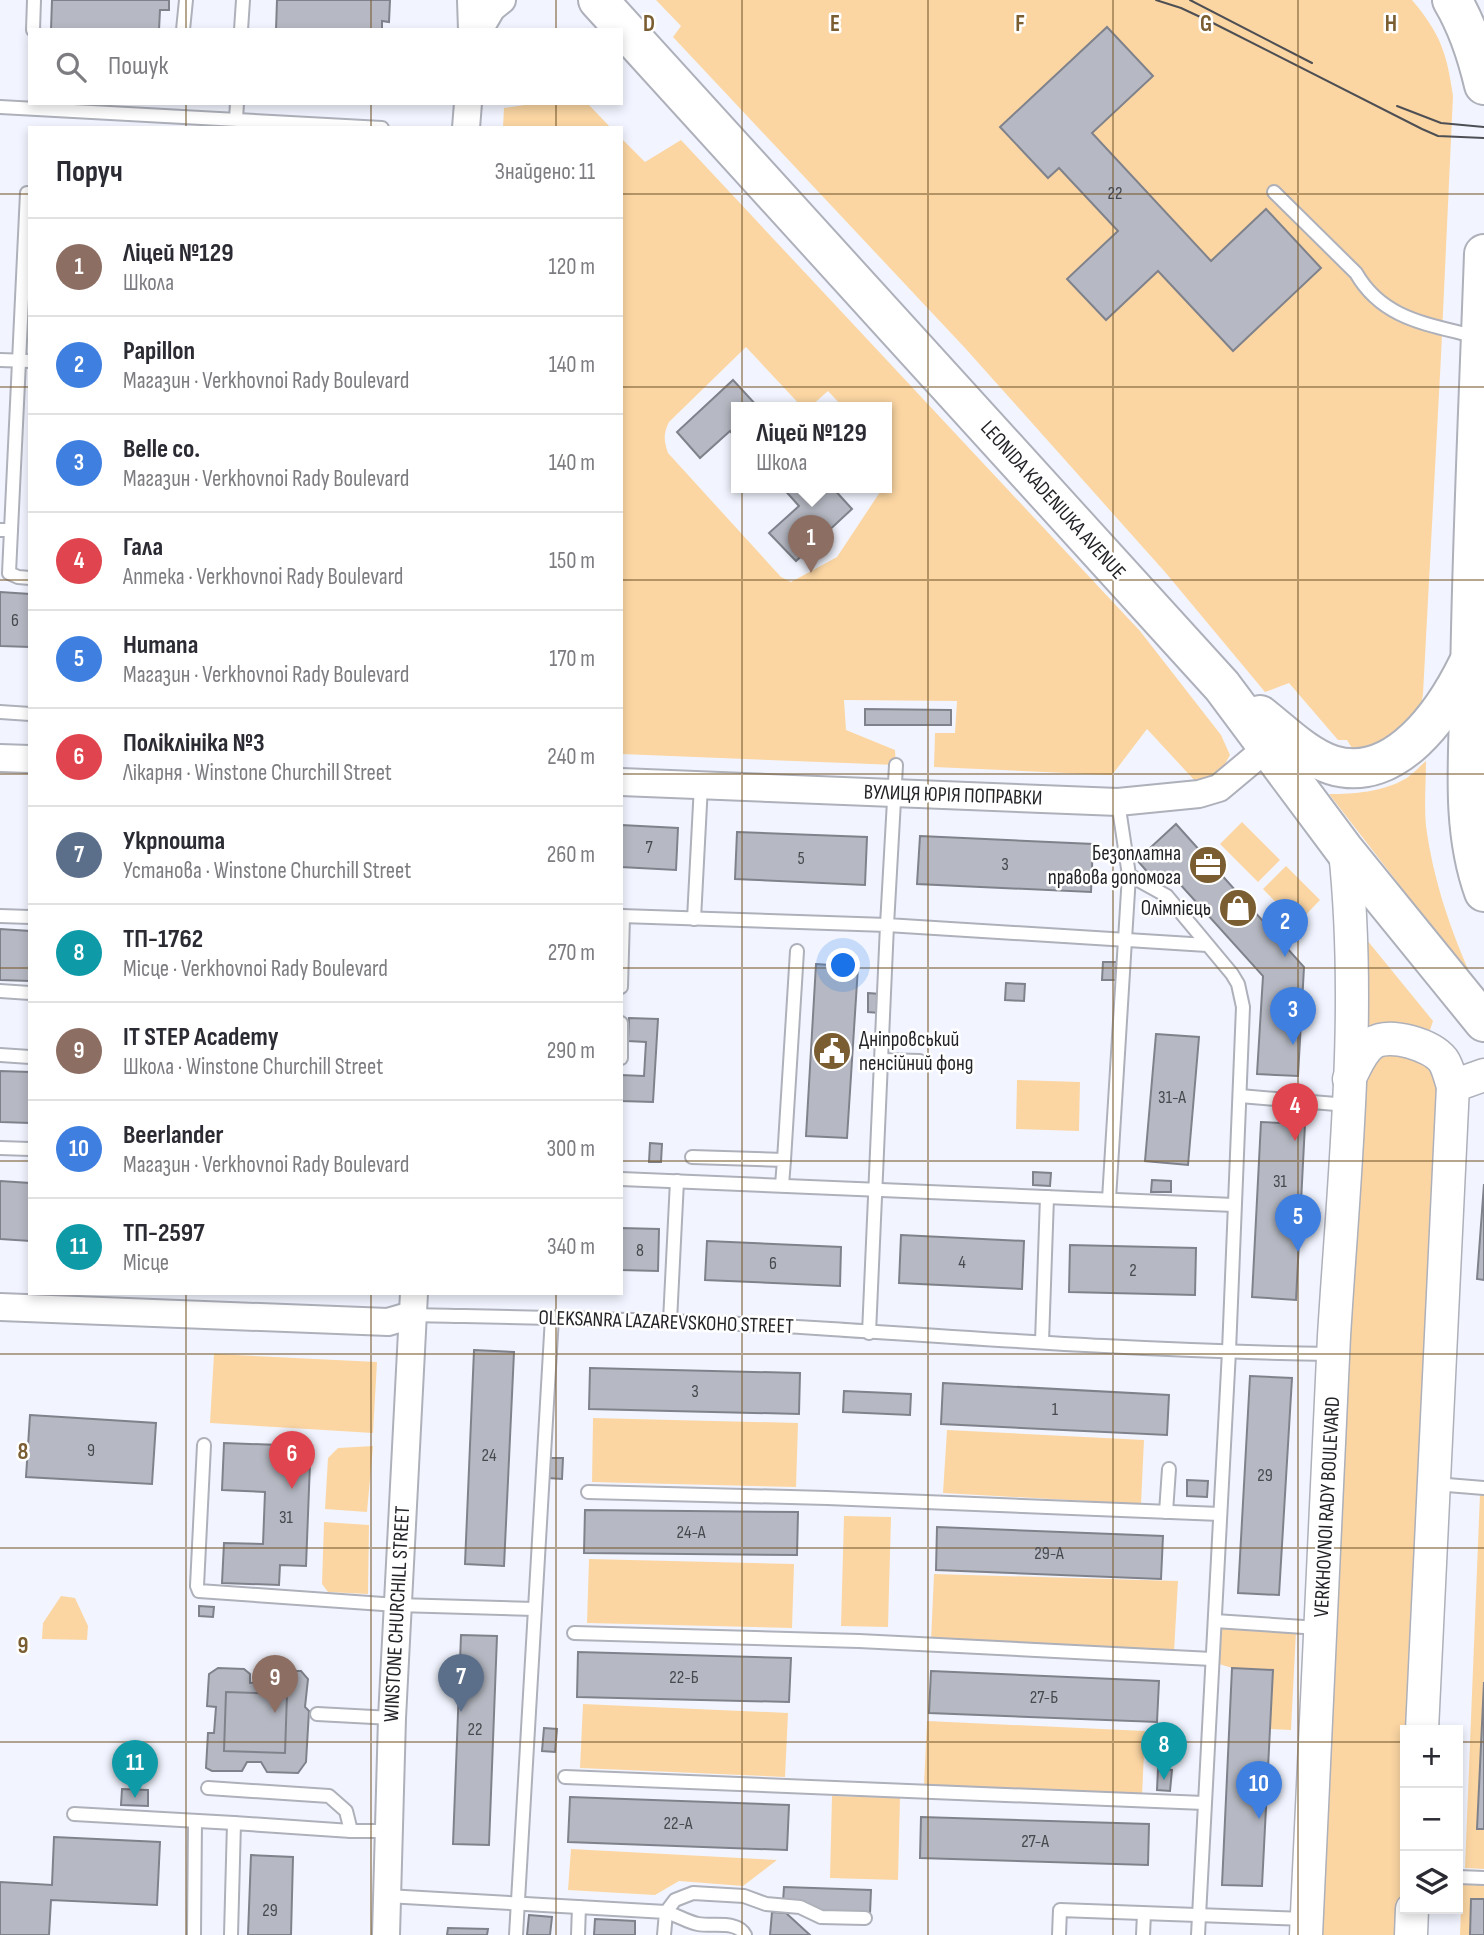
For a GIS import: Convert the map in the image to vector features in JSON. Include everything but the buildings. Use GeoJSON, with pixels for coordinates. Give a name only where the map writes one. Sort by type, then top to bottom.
{"type":"FeatureCollection","features":[{"type":"Feature","properties":{"kind":"highway","name":"LEONIDA KADENIUKA AVENUE"},"geometry":{"type":"LineString","coordinates":[[598,0],[1222,686],[1345,852],[1484,1022]]}},
{"type":"Feature","properties":{"kind":"highway"},"geometry":{"type":"LineString","coordinates":[[1452,0],[1477,54],[1484,85]]}},
{"type":"Feature","properties":{"kind":"highway"},"geometry":{"type":"LineString","coordinates":[[1484,254],[1478,622],[1470,660],[1468,820],[1478,877],[1484,892]]}},
{"type":"Feature","properties":{"kind":"highway"},"geometry":{"type":"LineString","coordinates":[[1222,686],[1304,749],[1331,764],[1355,768],[1399,754],[1419,737],[1456,688],[1470,660]]}},
{"type":"Feature","properties":{"kind":"street"},"geometry":{"type":"LineString","coordinates":[[471,0],[472,28]]}},
{"type":"Feature","properties":{"kind":"street"},"geometry":{"type":"LineString","coordinates":[[480,28],[492,8],[502,0]]}},
{"type":"Feature","properties":{"kind":"street"},"geometry":{"type":"LineString","coordinates":[[466,126],[468,105]]}},
{"type":"Feature","properties":{"kind":"street","name":"ВУЛИЦЯ ЮРІЯ ПОПРАВКИ"},"geometry":{"type":"LineString","coordinates":[[623,782],[1118,802],[1199,794],[1219,788],[1268,747]]}},
{"type":"Feature","properties":{"kind":"street"},"geometry":{"type":"LineString","coordinates":[[0,758],[28,759]]}},
{"type":"Feature","properties":{"kind":"street","name":"VERKHOVNOI RADY BOULEVARD"},"geometry":{"type":"LineString","coordinates":[[1307,1927],[1353,961],[1345,852]]}},
{"type":"Feature","properties":{"kind":"street","name":"VERKHOVNOI RADY BOULEVARD"},"geometry":{"type":"LineString","coordinates":[[1348,1092],[1365,1051],[1375,1041],[1390,1039],[1425,1047],[1444,1061],[1453,1086]]}},
{"type":"Feature","properties":{"kind":"street"},"geometry":{"type":"LineString","coordinates":[[1422,1725],[1453,1086],[1484,1075]]}},
{"type":"Feature","properties":{"kind":"street","name":"OLEKSANRA LAZAREVSKOHO STREET"},"geometry":{"type":"LineString","coordinates":[[0,1307],[388,1322],[413,1304]]}},
{"type":"Feature","properties":{"kind":"street","name":"WINSTONE CHURCHILL STREET"},"geometry":{"type":"LineString","coordinates":[[386,1935],[392,1718],[413,1304]]}},
{"type":"Feature","properties":{"kind":"street"},"geometry":{"type":"LineString","coordinates":[[1411,1935],[1412,1914]]}},
{"type":"Feature","properties":{"kind":"lane"},"geometry":{"type":"LineString","coordinates":[[33,28],[34,0]]}},
{"type":"Feature","properties":{"kind":"lane"},"geometry":{"type":"LineString","coordinates":[[183,28],[186,0]]}},
{"type":"Feature","properties":{"kind":"lane"},"geometry":{"type":"LineString","coordinates":[[241,28],[243,0]]}},
{"type":"Feature","properties":{"kind":"lane"},"geometry":{"type":"LineString","coordinates":[[0,107],[30,105],[179,110],[281,125],[315,126]]}},
{"type":"Feature","properties":{"kind":"lane"},"geometry":{"type":"LineString","coordinates":[[236,119],[237,105]]}},
{"type":"Feature","properties":{"kind":"lane"},"geometry":{"type":"LineString","coordinates":[[1274,192],[1345,262],[1381,305],[1398,315],[1482,349]]}},
{"type":"Feature","properties":{"kind":"lane"},"geometry":{"type":"LineString","coordinates":[[27,193],[5,530],[9,573],[28,578]]}},
{"type":"Feature","properties":{"kind":"lane"},"geometry":{"type":"LineString","coordinates":[[0,360],[28,361]]}},
{"type":"Feature","properties":{"kind":"lane"},"geometry":{"type":"LineString","coordinates":[[0,712],[28,714]]}},
{"type":"Feature","properties":{"kind":"lane"},"geometry":{"type":"LineString","coordinates":[[870,1333],[895,765]]}},
{"type":"Feature","properties":{"kind":"lane"},"geometry":{"type":"LineString","coordinates":[[694,919],[701,785]]}},
{"type":"Feature","properties":{"kind":"lane"},"geometry":{"type":"LineString","coordinates":[[1109,1199],[1129,875],[1118,802]]}},
{"type":"Feature","properties":{"kind":"lane"},"geometry":{"type":"LineString","coordinates":[[1129,875],[1167,896],[1232,974],[1242,995],[1229,1351],[1198,1935]]}},
{"type":"Feature","properties":{"kind":"lane"},"geometry":{"type":"LineString","coordinates":[[0,916],[28,918]]}},
{"type":"Feature","properties":{"kind":"lane"},"geometry":{"type":"LineString","coordinates":[[623,916],[887,925],[1207,945]]}},
{"type":"Feature","properties":{"kind":"lane"},"geometry":{"type":"LineString","coordinates":[[782,1185],[797,951]]}},
{"type":"Feature","properties":{"kind":"lane"},"geometry":{"type":"LineString","coordinates":[[0,991],[28,993]]}},
{"type":"Feature","properties":{"kind":"lane"},"geometry":{"type":"LineString","coordinates":[[0,1055],[28,1056]]}},
{"type":"Feature","properties":{"kind":"lane"},"geometry":{"type":"LineString","coordinates":[[882,1060],[920,1062]]}},
{"type":"Feature","properties":{"kind":"lane"},"geometry":{"type":"LineString","coordinates":[[1240,1096],[1348,1092]]}},
{"type":"Feature","properties":{"kind":"lane"},"geometry":{"type":"LineString","coordinates":[[0,1148],[28,1149]]}},
{"type":"Feature","properties":{"kind":"lane"},"geometry":{"type":"LineString","coordinates":[[692,1157],[784,1160]]}},
{"type":"Feature","properties":{"kind":"lane"},"geometry":{"type":"LineString","coordinates":[[623,1179],[1234,1205]]}},
{"type":"Feature","properties":{"kind":"lane"},"geometry":{"type":"LineString","coordinates":[[670,1321],[677,1181]]}},
{"type":"Feature","properties":{"kind":"lane"},"geometry":{"type":"LineString","coordinates":[[1042,1342],[1047,1197]]}},
{"type":"Feature","properties":{"kind":"lane","name":"OLEKSANRA LAZAREVSKOHO STREET"},"geometry":{"type":"LineString","coordinates":[[413,1304],[552,1317],[1333,1354]]}},
{"type":"Feature","properties":{"kind":"lane"},"geometry":{"type":"LineString","coordinates":[[516,1935],[552,1317]]}},
{"type":"Feature","properties":{"kind":"lane"},"geometry":{"type":"LineString","coordinates":[[204,1445],[197,1586],[199,1591],[397,1605],[535,1609]]}},
{"type":"Feature","properties":{"kind":"lane"},"geometry":{"type":"LineString","coordinates":[[1166,1512],[1169,1469]]}},
{"type":"Feature","properties":{"kind":"lane"},"geometry":{"type":"LineString","coordinates":[[1434,1484],[1484,1488]]}},
{"type":"Feature","properties":{"kind":"lane"},"geometry":{"type":"LineString","coordinates":[[588,1492],[827,1497],[1220,1514]]}},
{"type":"Feature","properties":{"kind":"lane"},"geometry":{"type":"LineString","coordinates":[[1215,1621],[1321,1628]]}},
{"type":"Feature","properties":{"kind":"lane"},"geometry":{"type":"LineString","coordinates":[[573,1633],[859,1641],[1212,1659]]}},
{"type":"Feature","properties":{"kind":"lane"},"geometry":{"type":"LineString","coordinates":[[317,1714],[392,1718]]}},
{"type":"Feature","properties":{"kind":"lane"},"geometry":{"type":"LineString","coordinates":[[565,1777],[1204,1803]]}},
{"type":"Feature","properties":{"kind":"lane"},"geometry":{"type":"LineString","coordinates":[[208,1788],[329,1796],[346,1811],[351,1831]]}},
{"type":"Feature","properties":{"kind":"lane"},"geometry":{"type":"LineString","coordinates":[[74,1814],[388,1831]]}},
{"type":"Feature","properties":{"kind":"lane"},"geometry":{"type":"LineString","coordinates":[[194,1935],[195,1821]]}},
{"type":"Feature","properties":{"kind":"lane"},"geometry":{"type":"LineString","coordinates":[[230,1935],[234,1823]]}},
{"type":"Feature","properties":{"kind":"lane"},"geometry":{"type":"LineString","coordinates":[[1463,1877],[1484,1878]]}},
{"type":"Feature","properties":{"kind":"lane"},"geometry":{"type":"LineString","coordinates":[[664,1935],[666,1912],[675,1899],[693,1893],[744,1896],[766,1904],[800,1908],[821,1917],[865,1918]]}},
{"type":"Feature","properties":{"kind":"lane"},"geometry":{"type":"LineString","coordinates":[[387,1896],[666,1912],[697,1929],[735,1926],[745,1935]]}},
{"type":"Feature","properties":{"kind":"lane"},"geometry":{"type":"LineString","coordinates":[[578,1935],[579,1907]]}},
{"type":"Feature","properties":{"kind":"lane"},"geometry":{"type":"LineString","coordinates":[[1059,1935],[1060,1910],[1200,1917],[1307,1927]]}},
{"type":"Feature","properties":{"kind":"lane"},"geometry":{"type":"LineString","coordinates":[[1143,1935],[1144,1914]]}},
{"type":"Feature","properties":{"kind":"shaded area"},"geometry":{"type":"Polygon","coordinates":[[[656,0],[1412,0],[1441,44],[1453,96],[1423,694],[1420,709],[1409,729],[1402,736],[1358,758],[1347,740],[1338,740],[1289,683],[1265,692],[1165,572],[965,348],[673,37],[681,26],[656,0]]]}},
{"type":"Feature","properties":{"kind":"shaded area"},"geometry":{"type":"Polygon","coordinates":[[[524,105],[589,105],[609,126],[503,126],[504,108],[524,105]]]}},
{"type":"Feature","properties":{"kind":"shaded area"},"geometry":{"type":"Polygon","coordinates":[[[623,140],[645,162],[681,140],[1140,631],[1221,735],[1230,755],[1217,778],[1196,782],[1147,729],[1112,775],[934,767],[935,733],[955,733],[957,701],[844,700],[846,730],[895,750],[896,765],[623,754],[623,140]]]}},
{"type":"Feature","properties":{"kind":"shaded area"},"geometry":{"type":"Polygon","coordinates":[[[1426,761],[1425,818],[1433,866],[1450,924],[1473,980],[1329,794],[1358,793],[1387,787],[1408,777],[1426,761]]]}},
{"type":"Feature","properties":{"kind":"shaded area"},"geometry":{"type":"Polygon","coordinates":[[[1242,822],[1280,860],[1258,882],[1220,844],[1242,822]]]}},
{"type":"Feature","properties":{"kind":"shaded area"},"geometry":{"type":"Polygon","coordinates":[[[1286,866],[1320,900],[1297,924],[1263,889],[1286,866]]]}},
{"type":"Feature","properties":{"kind":"shaded area"},"geometry":{"type":"Polygon","coordinates":[[[1362,934],[1433,1021],[1429,1033],[1395,1022],[1358,1033],[1362,934]]]}},
{"type":"Feature","properties":{"kind":"shaded area"},"geometry":{"type":"Polygon","coordinates":[[[1377,1051],[1427,1060],[1438,1085],[1409,1725],[1400,1725],[1399,1935],[1318,1935],[1355,1085],[1377,1051]]]}},
{"type":"Feature","properties":{"kind":"shaded area"},"geometry":{"type":"Polygon","coordinates":[[[1017,1080],[1080,1082],[1079,1131],[1016,1129],[1017,1080]]]}},
{"type":"Feature","properties":{"kind":"shaded area"},"geometry":{"type":"Polygon","coordinates":[[[214,1354],[377,1362],[373,1433],[210,1423],[214,1354]]]}},
{"type":"Feature","properties":{"kind":"shaded area"},"geometry":{"type":"Polygon","coordinates":[[[593,1418],[798,1423],[796,1487],[592,1482],[593,1418]]]}},
{"type":"Feature","properties":{"kind":"shaded area"},"geometry":{"type":"Polygon","coordinates":[[[947,1430],[1144,1440],[1141,1504],[943,1493],[947,1430]]]}},
{"type":"Feature","properties":{"kind":"shaded area"},"geometry":{"type":"Polygon","coordinates":[[[373,1446],[367,1512],[325,1509],[328,1458],[338,1448],[373,1446]]]}},
{"type":"Feature","properties":{"kind":"shaded area"},"geometry":{"type":"Polygon","coordinates":[[[1480,1494],[1484,1495],[1484,1869],[1465,1868],[1480,1494]]]}},
{"type":"Feature","properties":{"kind":"shaded area"},"geometry":{"type":"Polygon","coordinates":[[[844,1516],[891,1517],[888,1627],[841,1626],[844,1516]]]}},
{"type":"Feature","properties":{"kind":"shaded area"},"geometry":{"type":"Polygon","coordinates":[[[324,1522],[369,1525],[368,1594],[328,1592],[322,1584],[324,1522]]]}},
{"type":"Feature","properties":{"kind":"shaded area"},"geometry":{"type":"Polygon","coordinates":[[[589,1559],[794,1564],[792,1628],[587,1623],[589,1559]]]}},
{"type":"Feature","properties":{"kind":"shaded area"},"geometry":{"type":"Polygon","coordinates":[[[934,1574],[1178,1581],[1174,1652],[931,1641],[934,1574]]]}},
{"type":"Feature","properties":{"kind":"shaded area"},"geometry":{"type":"Polygon","coordinates":[[[61,1596],[75,1598],[88,1626],[87,1640],[42,1639],[43,1623],[61,1596]]]}},
{"type":"Feature","properties":{"kind":"shaded area"},"geometry":{"type":"Polygon","coordinates":[[[1221,1628],[1296,1631],[1291,1730],[1270,1729],[1232,1668],[1219,1664],[1221,1628]]]}},
{"type":"Feature","properties":{"kind":"shaded area"},"geometry":{"type":"Polygon","coordinates":[[[583,1704],[788,1713],[785,1777],[580,1768],[583,1704]]]}},
{"type":"Feature","properties":{"kind":"shaded area"},"geometry":{"type":"Polygon","coordinates":[[[927,1721],[1145,1731],[1142,1796],[924,1786],[927,1721]]]}},
{"type":"Feature","properties":{"kind":"shaded area"},"geometry":{"type":"Polygon","coordinates":[[[832,1796],[900,1798],[898,1880],[830,1878],[832,1796]]]}},
{"type":"Feature","properties":{"kind":"shaded area"},"geometry":{"type":"Polygon","coordinates":[[[571,1849],[777,1860],[743,1886],[679,1881],[655,1895],[568,1890],[571,1849]]]}},
{"type":"Feature","properties":{"kind":"shaded area"},"geometry":{"type":"Polygon","coordinates":[[[1463,1882],[1484,1883],[1484,1935],[1460,1935],[1463,1882]]]}},
{"type":"Feature","properties":{"kind":"tram line"},"geometry":{"type":"LineString","coordinates":[[1156,0],[1211,22],[1438,136],[1484,138]]}},
{"type":"Feature","properties":{"kind":"tram line"},"geometry":{"type":"LineString","coordinates":[[1190,0],[1312,63]]}},
{"type":"Feature","properties":{"kind":"tram line"},"geometry":{"type":"LineString","coordinates":[[1397,106],[1441,123],[1484,127]]}},
{"type":"Feature","properties":{"kind":"place","name":"Ліцей №129"},"geometry":{"type":"Point","coordinates":[811,573]}},
{"type":"Feature","properties":{"kind":"place","name":"Безоплатна правова допомога"},"geometry":{"type":"Point","coordinates":[1208,865]}},
{"type":"Feature","properties":{"kind":"place","name":"Олімпієць"},"geometry":{"type":"Point","coordinates":[1238,908]}},
{"type":"Feature","properties":{"kind":"place","name":"Papillon"},"geometry":{"type":"Point","coordinates":[1285,957]}},
{"type":"Feature","properties":{"kind":"place","name":"Belle co."},"geometry":{"type":"Point","coordinates":[1293,1045]}},
{"type":"Feature","properties":{"kind":"place","name":"Дніпровський пенсійний фонд"},"geometry":{"type":"Point","coordinates":[832,1051]}},
{"type":"Feature","properties":{"kind":"place","name":"Гала"},"geometry":{"type":"Point","coordinates":[1295,1141]}},
{"type":"Feature","properties":{"kind":"place","name":"Humana"},"geometry":{"type":"Point","coordinates":[1298,1252]}},
{"type":"Feature","properties":{"kind":"place","name":"Поліклініка №3"},"geometry":{"type":"Point","coordinates":[292,1489]}},
{"type":"Feature","properties":{"kind":"place","name":"Укрпошта"},"geometry":{"type":"Point","coordinates":[461,1712]}},
{"type":"Feature","properties":{"kind":"place","name":"IT STEP Academy"},"geometry":{"type":"Point","coordinates":[275,1713]}},
{"type":"Feature","properties":{"kind":"place","name":"ТП-1762"},"geometry":{"type":"Point","coordinates":[1164,1780]}},
{"type":"Feature","properties":{"kind":"place","name":"ТП-2597"},"geometry":{"type":"Point","coordinates":[135,1798]}},
{"type":"Feature","properties":{"kind":"place","name":"Beerlander"},"geometry":{"type":"Point","coordinates":[1259,1819]}}]}
